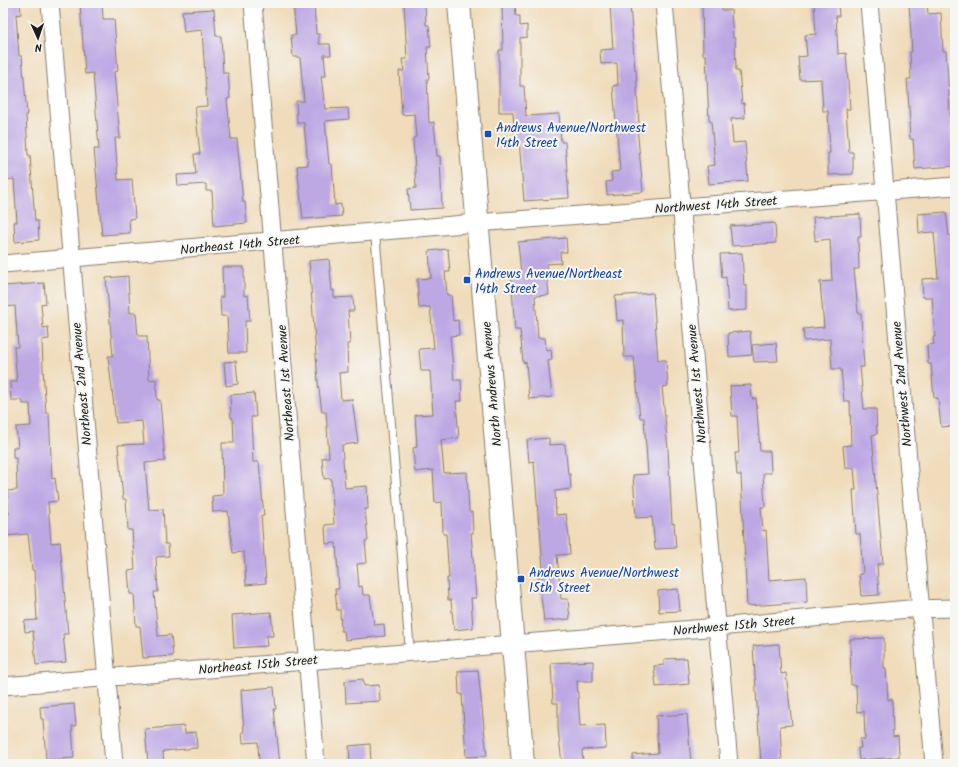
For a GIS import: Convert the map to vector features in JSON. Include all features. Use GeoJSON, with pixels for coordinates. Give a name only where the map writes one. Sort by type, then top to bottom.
{"type":"FeatureCollection","features":[{"type":"Feature","properties":{"kind":"main road","name":"North Andrews Avenue"},"geometry":{"type":"LineString","coordinates":[[459,3],[476,223],[524,764]]}},
{"type":"Feature","properties":{"kind":"street","name":"Northeast 2nd Avenue"},"geometry":{"type":"LineString","coordinates":[[50,3],[105,676],[114,764]]}},
{"type":"Feature","properties":{"kind":"street","name":"Northeast 1st Avenue"},"geometry":{"type":"LineString","coordinates":[[253,3],[274,241],[316,764]]}},
{"type":"Feature","properties":{"kind":"street","name":"Northwest 1st Avenue"},"geometry":{"type":"LineString","coordinates":[[664,3],[680,207],[729,764]]}},
{"type":"Feature","properties":{"kind":"street","name":"Northwest 2nd Avenue"},"geometry":{"type":"LineString","coordinates":[[869,3],[934,764]]}},
{"type":"Feature","properties":{"kind":"street","name":"Northwest 14th Street"},"geometry":{"type":"LineString","coordinates":[[476,223],[955,186]]}},
{"type":"Feature","properties":{"kind":"street","name":"Northeast 14th Street"},"geometry":{"type":"LineString","coordinates":[[3,264],[476,223]]}},
{"type":"Feature","properties":{"kind":"street","name":"Northwest 15th Street"},"geometry":{"type":"LineString","coordinates":[[514,643],[909,610],[955,608]]}},
{"type":"Feature","properties":{"kind":"street","name":"Northeast 15th Street"},"geometry":{"type":"LineString","coordinates":[[3,686],[105,676],[307,661],[514,643]]}},
{"type":"Feature","properties":{"kind":"lane"},"geometry":{"type":"LineString","coordinates":[[375,232],[410,652]]}},
{"type":"Feature","properties":{"kind":"building"},"geometry":{"type":"Polygon","coordinates":[[[3,3],[20,3],[21,14],[16,15],[19,56],[22,56],[27,114],[28,155],[30,155],[35,221],[38,221],[39,240],[15,242],[14,222],[17,222],[14,179],[6,180],[3,135],[3,90],[5,90],[3,61],[3,3]]]}},
{"type":"Feature","properties":{"kind":"building"},"geometry":{"type":"Polygon","coordinates":[[[80,3],[102,3],[103,19],[114,19],[118,71],[114,72],[120,138],[115,138],[118,180],[132,179],[135,218],[129,219],[130,233],[102,235],[94,149],[99,149],[93,73],[85,74],[80,3]]]}},
{"type":"Feature","properties":{"kind":"building"},"geometry":{"type":"Polygon","coordinates":[[[293,3],[314,3],[316,34],[319,34],[319,44],[330,44],[331,55],[324,55],[326,76],[321,76],[325,109],[348,108],[349,119],[325,121],[329,164],[332,164],[335,205],[341,204],[342,216],[303,219],[297,166],[308,165],[304,123],[297,123],[296,101],[304,101],[300,57],[293,57],[291,35],[296,35],[293,3]]]}},
{"type":"Feature","properties":{"kind":"building"},"geometry":{"type":"Polygon","coordinates":[[[404,3],[425,3],[426,25],[429,25],[431,47],[427,47],[429,123],[434,122],[437,156],[440,156],[442,208],[410,210],[408,189],[416,188],[413,138],[416,137],[414,114],[402,115],[399,71],[404,71],[402,59],[407,59],[404,3]]]}},
{"type":"Feature","properties":{"kind":"building"},"geometry":{"type":"Polygon","coordinates":[[[502,3],[515,3],[516,16],[520,16],[520,26],[527,25],[527,37],[520,38],[520,86],[524,86],[526,116],[559,114],[561,142],[565,142],[569,198],[524,201],[519,140],[515,141],[513,112],[499,112],[499,50],[503,50],[502,3]]]}},
{"type":"Feature","properties":{"kind":"building"},"geometry":{"type":"Polygon","coordinates":[[[702,3],[721,3],[722,10],[731,10],[733,38],[735,38],[736,71],[739,71],[742,104],[744,103],[745,118],[731,119],[733,143],[745,142],[748,181],[709,184],[707,166],[715,165],[711,121],[709,121],[706,55],[703,55],[702,3]]]}},
{"type":"Feature","properties":{"kind":"building"},"geometry":{"type":"Polygon","coordinates":[[[814,3],[838,3],[839,16],[836,16],[838,54],[846,53],[850,109],[846,109],[849,152],[853,152],[853,174],[828,175],[828,153],[830,153],[828,111],[823,111],[821,79],[800,80],[798,57],[807,56],[805,35],[816,34],[814,3]]]}},
{"type":"Feature","properties":{"kind":"building"},"geometry":{"type":"Polygon","coordinates":[[[909,3],[927,3],[928,14],[941,13],[943,51],[946,51],[952,142],[955,142],[955,166],[915,169],[913,139],[910,139],[907,79],[911,79],[910,52],[912,52],[909,3]]]}},
{"type":"Feature","properties":{"kind":"building"},"geometry":{"type":"Polygon","coordinates":[[[630,4],[636,70],[639,126],[637,126],[643,192],[607,195],[606,182],[612,181],[611,172],[620,171],[613,86],[618,85],[617,63],[601,64],[600,50],[613,49],[610,6],[630,4]]]}},
{"type":"Feature","properties":{"kind":"building"},"geometry":{"type":"Polygon","coordinates":[[[214,9],[216,36],[221,36],[223,73],[228,73],[230,98],[227,99],[231,139],[237,139],[243,202],[245,202],[247,223],[214,226],[212,191],[206,191],[206,184],[178,186],[177,175],[196,174],[194,154],[200,154],[195,107],[207,106],[202,30],[184,32],[182,11],[214,9]]]}},
{"type":"Feature","properties":{"kind":"building"},"geometry":{"type":"Polygon","coordinates":[[[946,212],[949,236],[955,236],[955,426],[941,427],[938,398],[934,398],[931,364],[928,364],[927,345],[934,344],[933,337],[935,337],[932,297],[923,297],[922,279],[938,278],[934,232],[919,233],[918,214],[946,212]]]}},
{"type":"Feature","properties":{"kind":"building"},"geometry":{"type":"Polygon","coordinates":[[[860,214],[861,237],[858,237],[859,269],[854,269],[858,313],[861,313],[864,367],[860,367],[864,409],[876,409],[877,434],[872,435],[883,564],[877,564],[879,595],[861,596],[859,574],[863,574],[860,534],[856,534],[853,490],[856,490],[854,468],[845,468],[843,446],[851,445],[850,401],[844,401],[841,369],[832,369],[830,339],[804,341],[803,329],[824,327],[820,282],[832,281],[830,239],[815,241],[813,217],[860,214]]]}},
{"type":"Feature","properties":{"kind":"building"},"geometry":{"type":"Polygon","coordinates":[[[775,223],[776,243],[732,246],[730,226],[775,223]]]}},
{"type":"Feature","properties":{"kind":"building"},"geometry":{"type":"Polygon","coordinates":[[[566,238],[567,252],[560,252],[561,263],[546,264],[549,295],[535,296],[538,338],[545,338],[546,350],[551,349],[552,360],[548,361],[552,397],[529,399],[526,362],[523,363],[520,330],[515,330],[511,275],[521,274],[518,242],[566,238]]]}},
{"type":"Feature","properties":{"kind":"building"},"geometry":{"type":"Polygon","coordinates":[[[448,249],[450,272],[445,272],[447,295],[451,295],[453,321],[458,320],[459,335],[450,336],[454,380],[461,380],[462,401],[456,401],[459,438],[441,440],[444,473],[467,472],[469,512],[472,512],[473,533],[471,533],[476,598],[471,598],[473,628],[454,630],[451,600],[448,600],[447,578],[449,578],[446,534],[443,534],[442,502],[435,503],[433,470],[415,472],[413,448],[417,447],[415,415],[433,414],[430,371],[421,371],[419,349],[434,348],[430,307],[419,308],[417,279],[431,278],[429,251],[448,249]]]}},
{"type":"Feature","properties":{"kind":"building"},"geometry":{"type":"Polygon","coordinates":[[[742,253],[744,286],[747,286],[747,310],[728,311],[726,277],[722,278],[720,254],[742,253]]]}},
{"type":"Feature","properties":{"kind":"building"},"geometry":{"type":"Polygon","coordinates":[[[329,259],[334,298],[353,297],[354,311],[348,311],[350,344],[347,344],[348,372],[339,373],[341,400],[352,399],[358,443],[342,445],[345,488],[367,486],[368,509],[365,509],[368,541],[365,541],[367,563],[357,564],[359,587],[362,586],[363,595],[370,595],[374,625],[384,624],[385,636],[345,640],[344,631],[341,631],[340,610],[337,610],[335,589],[339,589],[336,543],[326,544],[325,525],[334,524],[331,478],[324,479],[322,458],[329,457],[326,412],[322,412],[318,382],[309,261],[329,259]]]}},
{"type":"Feature","properties":{"kind":"building"},"geometry":{"type":"Polygon","coordinates":[[[222,267],[244,267],[244,296],[248,295],[250,321],[245,321],[246,353],[229,353],[227,316],[221,316],[220,297],[223,297],[222,267]]]}},
{"type":"Feature","properties":{"kind":"building"},"geometry":{"type":"Polygon","coordinates":[[[128,276],[130,313],[136,313],[138,336],[147,336],[149,380],[156,379],[157,400],[160,400],[165,461],[145,463],[149,510],[163,509],[165,544],[168,544],[169,556],[156,557],[158,592],[154,592],[158,636],[171,635],[173,656],[143,658],[140,626],[136,626],[134,594],[130,594],[128,571],[135,570],[132,530],[128,530],[126,499],[123,499],[118,445],[144,444],[142,421],[116,423],[108,356],[113,356],[106,278],[128,276]]]}},
{"type":"Feature","properties":{"kind":"building"},"geometry":{"type":"Polygon","coordinates":[[[44,283],[46,303],[41,304],[43,328],[48,327],[49,339],[42,340],[43,368],[46,413],[49,413],[52,479],[55,478],[58,501],[48,502],[51,543],[60,542],[68,634],[63,634],[66,662],[36,665],[33,631],[25,632],[24,621],[37,620],[34,570],[32,570],[28,534],[4,536],[3,514],[9,514],[7,491],[17,490],[16,458],[13,458],[13,447],[18,447],[16,427],[31,426],[30,404],[23,404],[22,400],[11,400],[10,382],[17,382],[14,347],[18,347],[15,306],[3,307],[3,286],[44,283]]]}},
{"type":"Feature","properties":{"kind":"building"},"geometry":{"type":"Polygon","coordinates":[[[653,293],[658,360],[666,360],[668,386],[662,387],[668,449],[672,524],[674,523],[676,548],[655,549],[652,517],[636,518],[633,475],[648,474],[644,418],[640,418],[634,357],[624,357],[623,320],[617,321],[615,296],[653,293]]]}},
{"type":"Feature","properties":{"kind":"building"},"geometry":{"type":"Polygon","coordinates":[[[750,331],[752,355],[729,357],[728,333],[750,331]]]}},
{"type":"Feature","properties":{"kind":"building"},"geometry":{"type":"Polygon","coordinates":[[[776,343],[778,361],[754,362],[752,345],[776,343]]]}},
{"type":"Feature","properties":{"kind":"building"},"geometry":{"type":"Polygon","coordinates":[[[236,361],[238,384],[226,386],[224,362],[236,361]]]}},
{"type":"Feature","properties":{"kind":"building"},"geometry":{"type":"Polygon","coordinates":[[[751,385],[752,399],[756,398],[760,451],[770,451],[771,473],[763,473],[765,507],[761,507],[763,531],[766,530],[769,580],[806,577],[807,602],[747,606],[741,475],[737,475],[735,453],[739,453],[737,416],[732,416],[730,386],[751,385]]]}},
{"type":"Feature","properties":{"kind":"building"},"geometry":{"type":"Polygon","coordinates":[[[254,393],[256,417],[251,417],[253,462],[259,462],[264,516],[261,516],[266,583],[246,585],[244,552],[233,553],[228,511],[213,512],[212,496],[223,495],[222,443],[234,443],[230,395],[254,393]]]}},
{"type":"Feature","properties":{"kind":"building"},"geometry":{"type":"Polygon","coordinates":[[[549,438],[549,445],[565,444],[568,474],[570,474],[571,489],[555,491],[556,515],[566,514],[569,537],[570,554],[557,555],[561,599],[568,599],[570,619],[544,621],[538,571],[543,570],[534,461],[529,462],[527,440],[549,438]]]}},
{"type":"Feature","properties":{"kind":"building"},"geometry":{"type":"Polygon","coordinates":[[[678,589],[680,611],[659,612],[658,591],[678,589]]]}},
{"type":"Feature","properties":{"kind":"building"},"geometry":{"type":"Polygon","coordinates":[[[271,612],[273,636],[266,636],[267,646],[234,648],[232,615],[271,612]]]}},
{"type":"Feature","properties":{"kind":"building"},"geometry":{"type":"Polygon","coordinates":[[[884,638],[884,668],[886,668],[888,700],[892,699],[893,737],[898,736],[899,757],[859,760],[858,748],[861,748],[860,739],[865,739],[864,711],[857,712],[856,685],[851,685],[850,639],[884,638]]]}},
{"type":"Feature","properties":{"kind":"building"},"geometry":{"type":"Polygon","coordinates":[[[779,644],[781,674],[786,673],[792,725],[780,726],[782,764],[761,764],[753,646],[779,644]]]}},
{"type":"Feature","properties":{"kind":"building"},"geometry":{"type":"Polygon","coordinates":[[[687,658],[689,684],[656,687],[654,666],[664,665],[664,659],[687,658]]]}},
{"type":"Feature","properties":{"kind":"building"},"geometry":{"type":"Polygon","coordinates":[[[593,661],[593,681],[577,681],[580,726],[605,725],[606,748],[582,750],[583,764],[562,764],[558,728],[558,703],[553,703],[551,663],[593,661]]]}},
{"type":"Feature","properties":{"kind":"building"},"geometry":{"type":"Polygon","coordinates":[[[478,670],[487,756],[466,757],[462,694],[459,694],[458,671],[478,670]]]}},
{"type":"Feature","properties":{"kind":"building"},"geometry":{"type":"Polygon","coordinates":[[[363,679],[364,686],[379,685],[380,701],[346,703],[345,681],[363,679]]]}},
{"type":"Feature","properties":{"kind":"building"},"geometry":{"type":"Polygon","coordinates":[[[274,687],[276,709],[274,709],[280,764],[259,764],[258,742],[243,743],[242,732],[244,732],[241,690],[274,687]]]}},
{"type":"Feature","properties":{"kind":"building"},"geometry":{"type":"Polygon","coordinates":[[[74,704],[76,726],[72,726],[74,758],[46,760],[43,719],[41,719],[40,707],[74,704]]]}},
{"type":"Feature","properties":{"kind":"building"},"geometry":{"type":"Polygon","coordinates":[[[687,714],[691,764],[633,764],[633,755],[658,753],[656,716],[687,714]]]}},
{"type":"Feature","properties":{"kind":"building"},"geometry":{"type":"Polygon","coordinates":[[[184,726],[185,733],[196,732],[197,748],[163,751],[164,764],[148,764],[145,729],[184,726]]]}},
{"type":"Feature","properties":{"kind":"building"},"geometry":{"type":"Polygon","coordinates":[[[370,744],[371,764],[350,764],[349,746],[370,744]]]}},
{"type":"Feature","properties":{"kind":"place","name":"Andrews Avenue/Northwest 14th Street"},"geometry":{"type":"Point","coordinates":[488,134]}},
{"type":"Feature","properties":{"kind":"place","name":"Andrews Avenue/Northeast 14th Street"},"geometry":{"type":"Point","coordinates":[467,280]}},
{"type":"Feature","properties":{"kind":"place","name":"Andrews Avenue/Northwest 15th Street"},"geometry":{"type":"Point","coordinates":[521,579]}}]}
